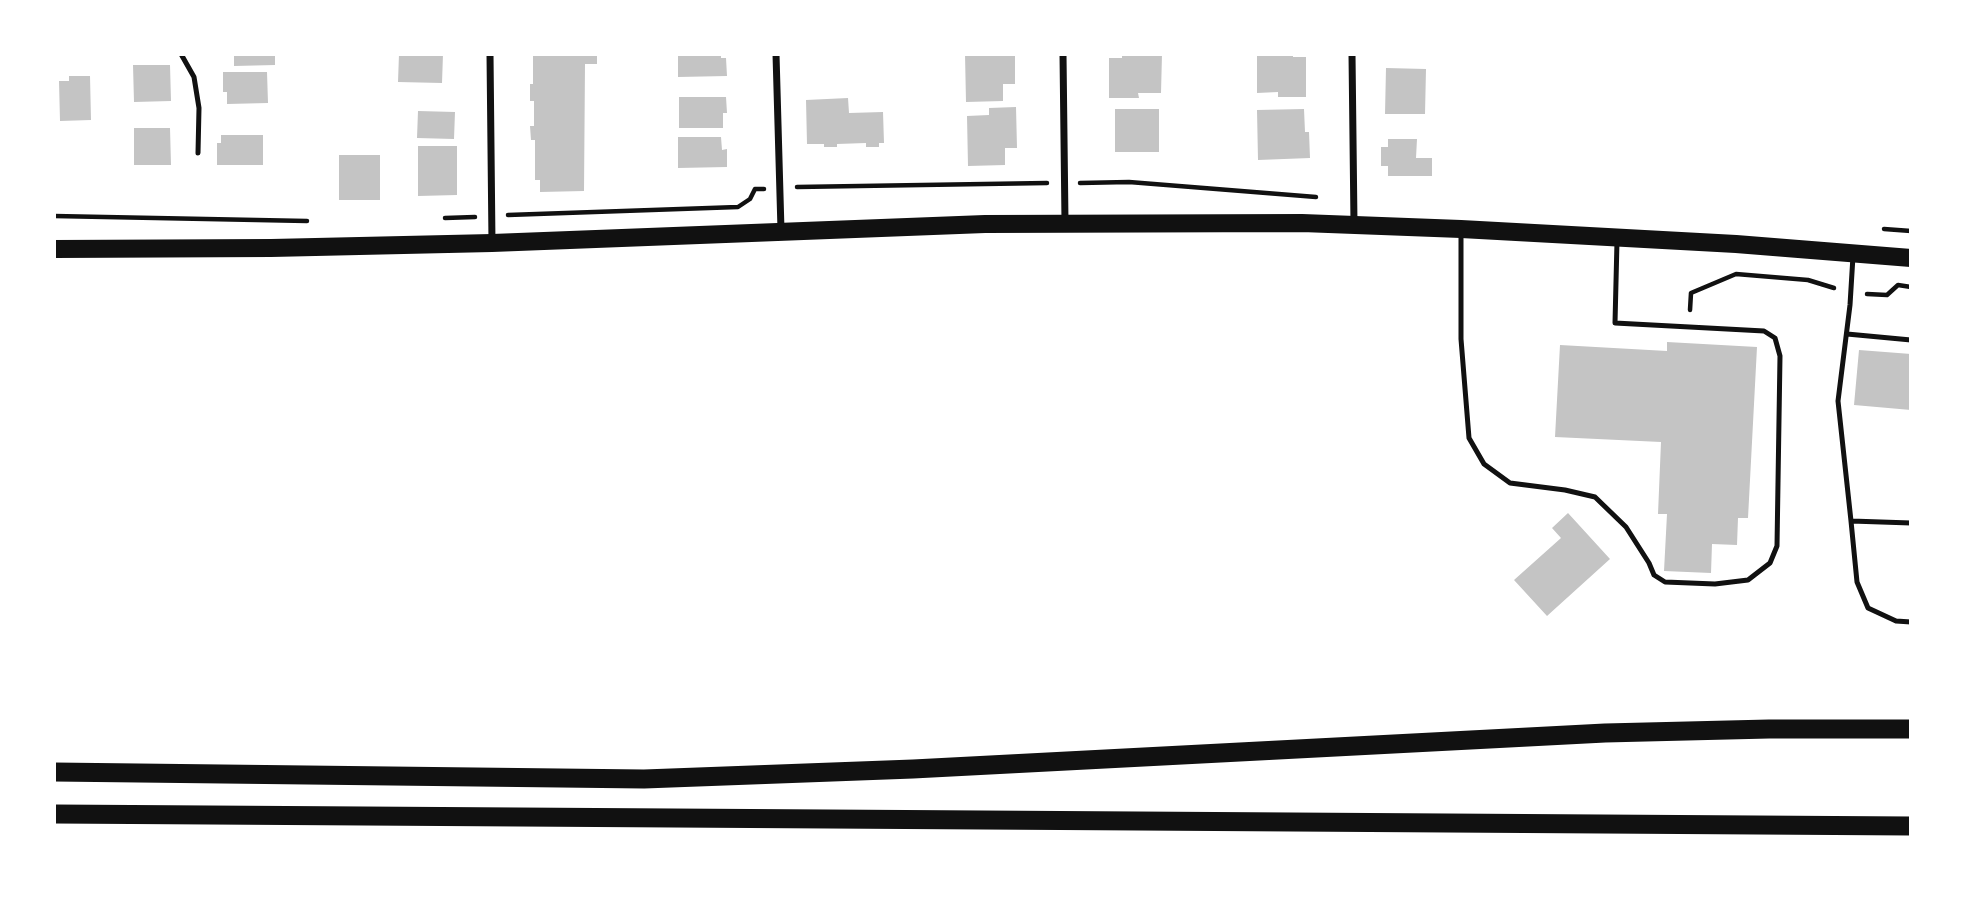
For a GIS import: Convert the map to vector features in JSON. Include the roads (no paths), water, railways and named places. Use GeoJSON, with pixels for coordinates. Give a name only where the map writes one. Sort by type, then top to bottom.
{"type":"FeatureCollection","features":[{"type":"Feature","properties":{"kind":"highway"},"geometry":{"type":"LineString","coordinates":[[54,772],[644,779],[913,769],[1605,733],[1911,729]]}},
{"type":"Feature","properties":{"kind":"highway"},"geometry":{"type":"LineString","coordinates":[[54,814],[1911,826]]}},
{"type":"Feature","properties":{"kind":"main road"},"geometry":{"type":"LineString","coordinates":[[54,249],[492,243],[780,230],[1065,223],[1354,225],[1461,229],[1911,258]]}},
{"type":"Feature","properties":{"kind":"street"},"geometry":{"type":"LineString","coordinates":[[489,54],[492,243]]}},
{"type":"Feature","properties":{"kind":"street"},"geometry":{"type":"LineString","coordinates":[[776,54],[780,230]]}},
{"type":"Feature","properties":{"kind":"street"},"geometry":{"type":"LineString","coordinates":[[1063,54],[1065,223]]}},
{"type":"Feature","properties":{"kind":"street"},"geometry":{"type":"LineString","coordinates":[[1352,54],[1354,225]]}},
{"type":"Feature","properties":{"kind":"lane"},"geometry":{"type":"LineString","coordinates":[[181,54],[194,77],[198,108],[198,153]]}},
{"type":"Feature","properties":{"kind":"lane"},"geometry":{"type":"LineString","coordinates":[[1461,229],[1461,340],[1469,438],[1484,464],[1510,482],[1595,497],[1626,527],[1654,575],[1665,582],[1715,584],[1748,580],[1770,563],[1777,546],[1780,356],[1775,338],[1765,331],[1615,323],[1618,238]]}},
{"type":"Feature","properties":{"kind":"lane"},"geometry":{"type":"LineString","coordinates":[[1853,253],[1847,334],[1838,401],[1857,582],[1868,608],[1896,621],[1911,622]]}},
{"type":"Feature","properties":{"kind":"lane"},"geometry":{"type":"LineString","coordinates":[[1847,334],[1911,340]]}},
{"type":"Feature","properties":{"kind":"lane"},"geometry":{"type":"LineString","coordinates":[[1851,521],[1911,523]]}}]}
